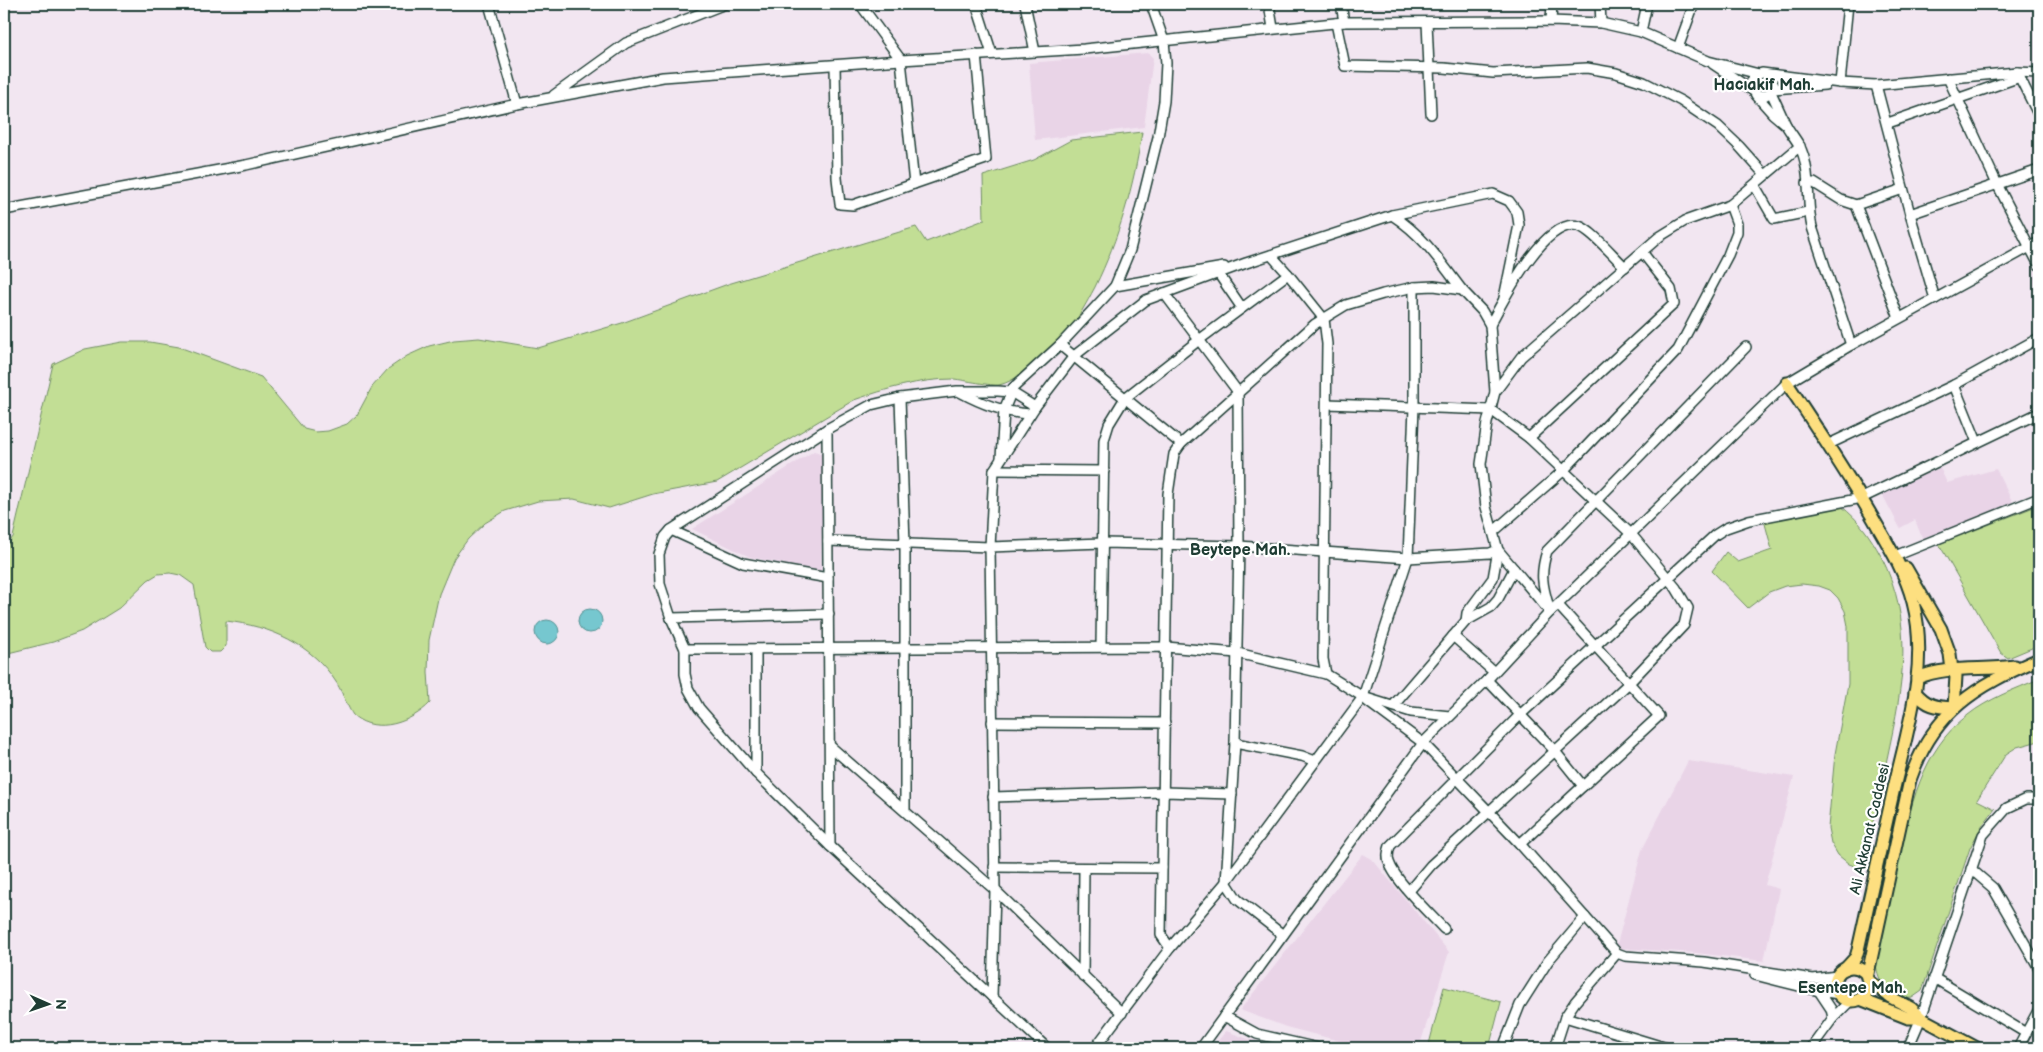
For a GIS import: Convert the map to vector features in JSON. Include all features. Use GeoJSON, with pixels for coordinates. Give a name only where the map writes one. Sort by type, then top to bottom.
{"type":"FeatureCollection","features":[{"type":"Feature","properties":{"kind":"main road"},"geometry":{"type":"LineString","coordinates":[[1787,383],[1862,498],[1897,559],[1908,570],[1941,629],[1950,654],[1952,670],[1956,676],[1954,708],[1935,706],[1924,702],[1915,692]]}},
{"type":"Feature","properties":{"kind":"main road","name":"Ali Akkanat Caddesi"},"geometry":{"type":"LineString","coordinates":[[1841,973],[1856,957],[1858,950],[1917,678],[1920,644],[1918,624],[1913,600],[1897,559]]}},
{"type":"Feature","properties":{"kind":"main road"},"geometry":{"type":"LineString","coordinates":[[1917,678],[1926,674],[1952,670],[1978,670],[2027,664],[2039,659]]}},
{"type":"Feature","properties":{"kind":"main road","name":"Ali Akkanat Caddesi"},"geometry":{"type":"LineString","coordinates":[[1868,979],[1910,780],[1917,758],[1928,739],[1965,697],[2027,664]]}},
{"type":"Feature","properties":{"kind":"main road"},"geometry":{"type":"LineString","coordinates":[[1921,1018],[1908,1018],[1839,994],[1836,984],[1841,973],[1858,968],[1890,997],[1911,1008],[1921,1018],[1977,1048]]}},
{"type":"Feature","properties":{"kind":"main road"},"geometry":{"type":"LineString","coordinates":[[1855,1000],[1867,991],[1868,979]]}},
{"type":"Feature","properties":{"kind":"street"},"geometry":{"type":"LineString","coordinates":[[489,4],[516,104]]}},
{"type":"Feature","properties":{"kind":"street"},"geometry":{"type":"LineString","coordinates":[[552,96],[626,43],[725,4]]}},
{"type":"Feature","properties":{"kind":"street"},"geometry":{"type":"LineString","coordinates":[[860,4],[901,60],[914,184]]}},
{"type":"Feature","properties":{"kind":"street"},"geometry":{"type":"LineString","coordinates":[[976,4],[992,54]]}},
{"type":"Feature","properties":{"kind":"street"},"geometry":{"type":"LineString","coordinates":[[1025,4],[1035,52]]}},
{"type":"Feature","properties":{"kind":"street"},"geometry":{"type":"LineString","coordinates":[[1001,458],[1004,410],[1011,392],[1060,345],[1115,286],[1130,250],[1158,137],[1164,101],[1166,63],[1164,41],[1151,4]]}},
{"type":"Feature","properties":{"kind":"street"},"geometry":{"type":"LineString","coordinates":[[1269,4],[1273,28]]}},
{"type":"Feature","properties":{"kind":"street"},"geometry":{"type":"LineString","coordinates":[[1341,4],[1340,22],[1345,66],[1429,68],[1493,73],[1586,68],[1616,73],[1644,82],[1682,101],[1718,126],[1765,175]]}},
{"type":"Feature","properties":{"kind":"street"},"geometry":{"type":"LineString","coordinates":[[1551,21],[1552,4]]}},
{"type":"Feature","properties":{"kind":"street"},"geometry":{"type":"LineString","coordinates":[[1600,4],[1601,23]]}},
{"type":"Feature","properties":{"kind":"street"},"geometry":{"type":"LineString","coordinates":[[1642,32],[1647,4]]}},
{"type":"Feature","properties":{"kind":"street"},"geometry":{"type":"LineString","coordinates":[[1678,48],[1694,4]]}},
{"type":"Feature","properties":{"kind":"street"},"geometry":{"type":"LineString","coordinates":[[1840,83],[1848,4]]}},
{"type":"Feature","properties":{"kind":"street"},"geometry":{"type":"LineString","coordinates":[[4,210],[246,165],[552,96],[663,76],[992,54],[1084,50],[1340,22],[1551,21],[1601,23],[1642,32],[1708,61],[1758,74],[1840,83],[1876,85],[1948,78],[2039,73]]}},
{"type":"Feature","properties":{"kind":"street"},"geometry":{"type":"LineString","coordinates":[[1427,22],[1431,114]]}},
{"type":"Feature","properties":{"kind":"street"},"geometry":{"type":"LineString","coordinates":[[834,65],[837,178],[840,204],[853,205],[986,159],[976,55]]}},
{"type":"Feature","properties":{"kind":"street"},"geometry":{"type":"LineString","coordinates":[[1708,61],[1754,92],[1764,96],[1772,91],[1840,83]]}},
{"type":"Feature","properties":{"kind":"street"},"geometry":{"type":"LineString","coordinates":[[1758,74],[1752,81],[1754,92],[1773,114],[1786,125]]}},
{"type":"Feature","properties":{"kind":"street"},"geometry":{"type":"LineString","coordinates":[[1888,123],[2019,74]]}},
{"type":"Feature","properties":{"kind":"street"},"geometry":{"type":"LineString","coordinates":[[2019,74],[2039,116]]}},
{"type":"Feature","properties":{"kind":"street"},"geometry":{"type":"LineString","coordinates":[[1768,75],[1773,81],[1772,91],[1786,125],[1800,146],[1807,183],[1808,212],[1812,228],[1851,345]]}},
{"type":"Feature","properties":{"kind":"street"},"geometry":{"type":"LineString","coordinates":[[1948,78],[1997,184],[2039,265]]}},
{"type":"Feature","properties":{"kind":"street"},"geometry":{"type":"LineString","coordinates":[[1876,85],[1888,123],[1903,189],[1935,299]]}},
{"type":"Feature","properties":{"kind":"street"},"geometry":{"type":"LineString","coordinates":[[1495,392],[1522,357],[1642,252],[1672,228],[1685,221],[1730,205],[1755,186],[1765,175],[1800,146]]}},
{"type":"Feature","properties":{"kind":"street"},"geometry":{"type":"LineString","coordinates":[[1910,214],[2039,170]]}},
{"type":"Feature","properties":{"kind":"street"},"geometry":{"type":"LineString","coordinates":[[1807,183],[1820,186],[1841,200],[1856,205],[1903,189]]}},
{"type":"Feature","properties":{"kind":"street"},"geometry":{"type":"LineString","coordinates":[[1755,186],[1774,220],[1808,212]]}},
{"type":"Feature","properties":{"kind":"street"},"geometry":{"type":"LineString","coordinates":[[992,997],[995,890],[990,547],[994,470],[1033,410],[1074,356],[1146,300],[1246,263],[1392,215],[1493,194],[1509,201],[1517,212],[1519,225],[1504,298]]}},
{"type":"Feature","properties":{"kind":"street"},"geometry":{"type":"LineString","coordinates":[[1493,532],[1563,471],[1678,350],[1728,255],[1737,232],[1730,205]]}},
{"type":"Feature","properties":{"kind":"street"},"geometry":{"type":"LineString","coordinates":[[1856,205],[1899,318]]}},
{"type":"Feature","properties":{"kind":"street"},"geometry":{"type":"LineString","coordinates":[[1392,215],[1407,225],[1427,244],[1462,290],[1482,311],[1490,325],[1495,392],[1487,422],[1481,464],[1486,507],[1498,550],[1550,612]]}},
{"type":"Feature","properties":{"kind":"street"},"geometry":{"type":"LineString","coordinates":[[1490,325],[1504,298],[1528,261],[1553,232],[1569,225],[1586,229],[1625,267]]}},
{"type":"Feature","properties":{"kind":"street"},"geometry":{"type":"LineString","coordinates":[[1201,1048],[1423,743],[1487,680],[1550,612],[1787,383],[1899,318],[2039,242]]}},
{"type":"Feature","properties":{"kind":"street"},"geometry":{"type":"LineString","coordinates":[[1528,438],[1674,304],[1671,289],[1642,252]]}},
{"type":"Feature","properties":{"kind":"street"},"geometry":{"type":"LineString","coordinates":[[1271,255],[1324,319],[1327,344],[1324,552],[1324,659],[1326,674]]}},
{"type":"Feature","properties":{"kind":"street"},"geometry":{"type":"LineString","coordinates":[[1115,286],[1246,263]]}},
{"type":"Feature","properties":{"kind":"street"},"geometry":{"type":"LineString","coordinates":[[1218,274],[1242,308]]}},
{"type":"Feature","properties":{"kind":"street"},"geometry":{"type":"LineString","coordinates":[[1101,646],[1104,440],[1109,424],[1125,398],[1198,340],[1288,274]]}},
{"type":"Feature","properties":{"kind":"street"},"geometry":{"type":"LineString","coordinates":[[1170,948],[1162,935],[1162,868],[1168,494],[1174,454],[1181,444],[1238,392],[1324,319],[1346,305],[1414,287],[1434,286],[1462,290]]}},
{"type":"Feature","properties":{"kind":"street"},"geometry":{"type":"LineString","coordinates":[[1095,1048],[1170,948],[1226,882],[1363,697],[1408,558],[1414,407],[1414,287]]}},
{"type":"Feature","properties":{"kind":"street"},"geometry":{"type":"LineString","coordinates":[[1164,294],[1238,392],[1239,546],[1235,742],[1226,882],[1237,899],[1283,935]]}},
{"type":"Feature","properties":{"kind":"street"},"geometry":{"type":"LineString","coordinates":[[1827,445],[1954,385],[2039,338]]}},
{"type":"Feature","properties":{"kind":"street"},"geometry":{"type":"LineString","coordinates":[[1060,345],[1181,444]]}},
{"type":"Feature","properties":{"kind":"street"},"geometry":{"type":"LineString","coordinates":[[1550,612],[1544,591],[1541,568],[1547,550],[1746,347]]}},
{"type":"Feature","properties":{"kind":"street"},"geometry":{"type":"LineString","coordinates":[[1954,385],[1977,442]]}},
{"type":"Feature","properties":{"kind":"street"},"geometry":{"type":"LineString","coordinates":[[1033,410],[1011,392],[957,391],[900,398],[871,405],[827,429],[671,530],[665,537],[659,554],[660,584],[671,618],[685,649],[688,688],[699,708],[756,773],[830,846],[1047,1048]]}},
{"type":"Feature","properties":{"kind":"street"},"geometry":{"type":"LineString","coordinates":[[957,391],[979,402],[1014,413],[1033,410]]}},
{"type":"Feature","properties":{"kind":"street"},"geometry":{"type":"LineString","coordinates":[[900,398],[905,544],[905,810]]}},
{"type":"Feature","properties":{"kind":"street"},"geometry":{"type":"LineString","coordinates":[[1327,404],[1491,410],[1528,438],[1631,534],[1668,579],[1688,608],[1684,625],[1629,683],[1431,865],[1409,891]]}},
{"type":"Feature","properties":{"kind":"street"},"geometry":{"type":"LineString","coordinates":[[1444,929],[1409,891],[1389,864],[1387,856],[1390,846],[1520,715],[1715,535],[1726,528],[1749,520],[1862,498],[2039,412]]}},
{"type":"Feature","properties":{"kind":"street"},"geometry":{"type":"LineString","coordinates":[[827,429],[830,846]]}},
{"type":"Feature","properties":{"kind":"street"},"geometry":{"type":"LineString","coordinates":[[994,470],[1104,471]]}},
{"type":"Feature","properties":{"kind":"street"},"geometry":{"type":"LineString","coordinates":[[1897,559],[2039,498]]}},
{"type":"Feature","properties":{"kind":"street"},"geometry":{"type":"LineString","coordinates":[[671,530],[744,563],[828,578]]}},
{"type":"Feature","properties":{"kind":"street"},"geometry":{"type":"LineString","coordinates":[[828,541],[990,547],[1102,543],[1239,546],[1408,558],[1490,553],[1498,550]]}},
{"type":"Feature","properties":{"kind":"street"},"geometry":{"type":"LineString","coordinates":[[1466,621],[1468,613],[1493,578],[1498,550]]}},
{"type":"Feature","properties":{"kind":"street"},"geometry":{"type":"LineString","coordinates":[[1393,706],[1466,621],[1491,607],[1498,599],[1514,569]]}},
{"type":"Feature","properties":{"kind":"street"},"geometry":{"type":"LineString","coordinates":[[1520,844],[1659,716],[1558,605]]}},
{"type":"Feature","properties":{"kind":"street"},"geometry":{"type":"LineString","coordinates":[[671,618],[829,614]]}},
{"type":"Feature","properties":{"kind":"street"},"geometry":{"type":"LineString","coordinates":[[1453,636],[1494,672]]}},
{"type":"Feature","properties":{"kind":"street"},"geometry":{"type":"LineString","coordinates":[[685,649],[1166,647],[1237,653],[1326,674],[1363,697],[1423,743],[1520,844],[1617,953],[1625,956],[1704,962],[1813,979],[1841,973]]}},
{"type":"Feature","properties":{"kind":"street"},"geometry":{"type":"LineString","coordinates":[[756,649],[756,773]]}},
{"type":"Feature","properties":{"kind":"street"},"geometry":{"type":"LineString","coordinates":[[1487,680],[1554,750],[1583,786]]}},
{"type":"Feature","properties":{"kind":"street"},"geometry":{"type":"LineString","coordinates":[[1363,697],[1411,712],[1450,716]]}},
{"type":"Feature","properties":{"kind":"street"},"geometry":{"type":"LineString","coordinates":[[992,722],[1165,723]]}},
{"type":"Feature","properties":{"kind":"street"},"geometry":{"type":"LineString","coordinates":[[1235,742],[1302,756],[1315,761]]}},
{"type":"Feature","properties":{"kind":"street"},"geometry":{"type":"LineString","coordinates":[[830,746],[995,890],[1122,1013]]}},
{"type":"Feature","properties":{"kind":"street"},"geometry":{"type":"LineString","coordinates":[[993,797],[1164,792],[1232,794]]}},
{"type":"Feature","properties":{"kind":"street"},"geometry":{"type":"LineString","coordinates":[[1908,1048],[1921,1018],[1983,836],[2007,808],[2026,799],[2039,799]]}},
{"type":"Feature","properties":{"kind":"street"},"geometry":{"type":"LineString","coordinates":[[994,867],[1162,868]]}},
{"type":"Feature","properties":{"kind":"street"},"geometry":{"type":"LineString","coordinates":[[1084,868],[1084,976]]}},
{"type":"Feature","properties":{"kind":"street"},"geometry":{"type":"LineString","coordinates":[[1971,869],[1993,888],[2039,968]]}},
{"type":"Feature","properties":{"kind":"street"},"geometry":{"type":"LineString","coordinates":[[1503,1048],[1520,1005],[1548,961],[1584,917]]}},
{"type":"Feature","properties":{"kind":"street"},"geometry":{"type":"LineString","coordinates":[[1555,1048],[1565,1017],[1574,1002],[1617,953]]}},
{"type":"Feature","properties":{"kind":"street"},"geometry":{"type":"LineString","coordinates":[[1704,962],[1819,991],[1839,994]]}},
{"type":"Feature","properties":{"kind":"street"},"geometry":{"type":"LineString","coordinates":[[1934,978],[2026,1033]]}},
{"type":"Feature","properties":{"kind":"street"},"geometry":{"type":"LineString","coordinates":[[1819,991],[1831,1009],[1833,1018]]}},
{"type":"Feature","properties":{"kind":"street"},"geometry":{"type":"LineString","coordinates":[[1811,1048],[1833,1018],[1855,1000]]}},
{"type":"Feature","properties":{"kind":"street"},"geometry":{"type":"LineString","coordinates":[[2018,1048],[2039,1009]]}},
{"type":"Feature","properties":{"kind":"street"},"geometry":{"type":"LineString","coordinates":[[1224,1016],[1257,1034],[1318,1048]]}},
{"type":"Feature","properties":{"kind":"street"},"geometry":{"type":"LineString","coordinates":[[1565,1017],[1668,1048]]}},
{"type":"Feature","properties":{"kind":"shaded area"},"geometry":{"type":"Polygon","coordinates":[[[1148,53],[1153,58],[1144,127],[1035,140],[1029,63],[1148,53]]]}},
{"type":"Feature","properties":{"kind":"shaded area"},"geometry":{"type":"Polygon","coordinates":[[[814,451],[823,454],[821,571],[750,557],[692,529],[814,451]]]}},
{"type":"Feature","properties":{"kind":"shaded area"},"geometry":{"type":"Polygon","coordinates":[[[1940,468],[1947,483],[1996,469],[2013,503],[1923,540],[1915,520],[1900,528],[1881,492],[1940,468]]]}},
{"type":"Feature","properties":{"kind":"shaded area"},"geometry":{"type":"Polygon","coordinates":[[[1688,761],[1794,777],[1765,885],[1779,889],[1764,961],[1696,953],[1616,948],[1642,850],[1688,761]]]}},
{"type":"Feature","properties":{"kind":"shaded area"},"geometry":{"type":"Polygon","coordinates":[[[1363,854],[1372,859],[1449,952],[1419,1048],[1367,1048],[1286,1027],[1240,1010],[1363,854]]]}},
{"type":"Feature","properties":{"kind":"shaded area"},"geometry":{"type":"Polygon","coordinates":[[[1226,1031],[1254,1041],[1281,1048],[1212,1048],[1226,1031]]]}},
{"type":"Feature","properties":{"kind":"green space"},"geometry":{"type":"Polygon","coordinates":[[[1142,132],[1135,172],[1125,211],[1095,287],[1085,306],[1065,335],[1022,373],[999,385],[941,379],[890,389],[854,400],[717,482],[653,494],[609,508],[574,499],[538,501],[505,511],[485,523],[468,539],[454,558],[439,594],[429,640],[428,672],[430,703],[414,716],[394,724],[373,725],[363,722],[354,716],[338,685],[315,657],[302,647],[274,632],[242,623],[226,621],[226,646],[220,652],[210,652],[205,647],[194,585],[180,575],[170,573],[158,574],[148,580],[119,608],[82,631],[53,642],[4,654],[4,550],[13,537],[53,364],[85,349],[122,342],[150,342],[179,347],[261,377],[304,429],[316,432],[328,431],[347,424],[357,415],[372,387],[388,369],[407,356],[429,346],[454,340],[479,338],[538,348],[622,323],[728,284],[916,227],[926,242],[984,220],[983,176],[1034,160],[1071,140],[1142,132]]]}},
{"type":"Feature","properties":{"kind":"green space"},"geometry":{"type":"Polygon","coordinates":[[[2039,505],[2039,645],[2008,658],[2001,653],[1939,544],[2039,505]]]}},
{"type":"Feature","properties":{"kind":"green space"},"geometry":{"type":"Polygon","coordinates":[[[1841,506],[1864,529],[1881,556],[1892,581],[1899,606],[1902,630],[1903,654],[1898,703],[1862,869],[1849,864],[1838,855],[1831,843],[1828,828],[1835,754],[1848,684],[1848,626],[1845,611],[1838,598],[1830,590],[1819,586],[1802,584],[1785,586],[1769,592],[1748,608],[1712,571],[1726,552],[1738,562],[1772,550],[1764,520],[1841,506]]]}},
{"type":"Feature","properties":{"kind":"green space"},"geometry":{"type":"Polygon","coordinates":[[[2039,679],[2039,741],[2017,747],[2006,754],[1977,800],[1995,809],[1981,827],[1970,848],[1922,991],[1912,998],[1898,996],[1886,989],[1882,983],[1876,963],[1907,822],[1928,763],[1952,729],[1968,715],[1993,699],[2039,679]]]}},
{"type":"Feature","properties":{"kind":"green space"},"geometry":{"type":"Polygon","coordinates":[[[1444,987],[1501,1002],[1489,1048],[1428,1048],[1444,987]]]}},
{"type":"Feature","properties":{"kind":"water"},"geometry":{"type":"Polygon","coordinates":[[[590,609],[599,612],[602,621],[599,630],[590,633],[581,630],[578,621],[581,612],[590,609]]]}},
{"type":"Feature","properties":{"kind":"water"},"geometry":{"type":"Polygon","coordinates":[[[547,620],[556,623],[559,632],[556,641],[547,644],[538,641],[535,632],[538,623],[547,620]]]}},
{"type":"Feature","properties":{"kind":"district","name":"Hacıakif Mah."},"geometry":{"type":"Point","coordinates":[1764,85]}},
{"type":"Feature","properties":{"kind":"district","name":"Beytepe Mah."},"geometry":{"type":"Point","coordinates":[1240,550]}},
{"type":"Feature","properties":{"kind":"district","name":"Esentepe Mah."},"geometry":{"type":"Point","coordinates":[1852,988]}}]}
